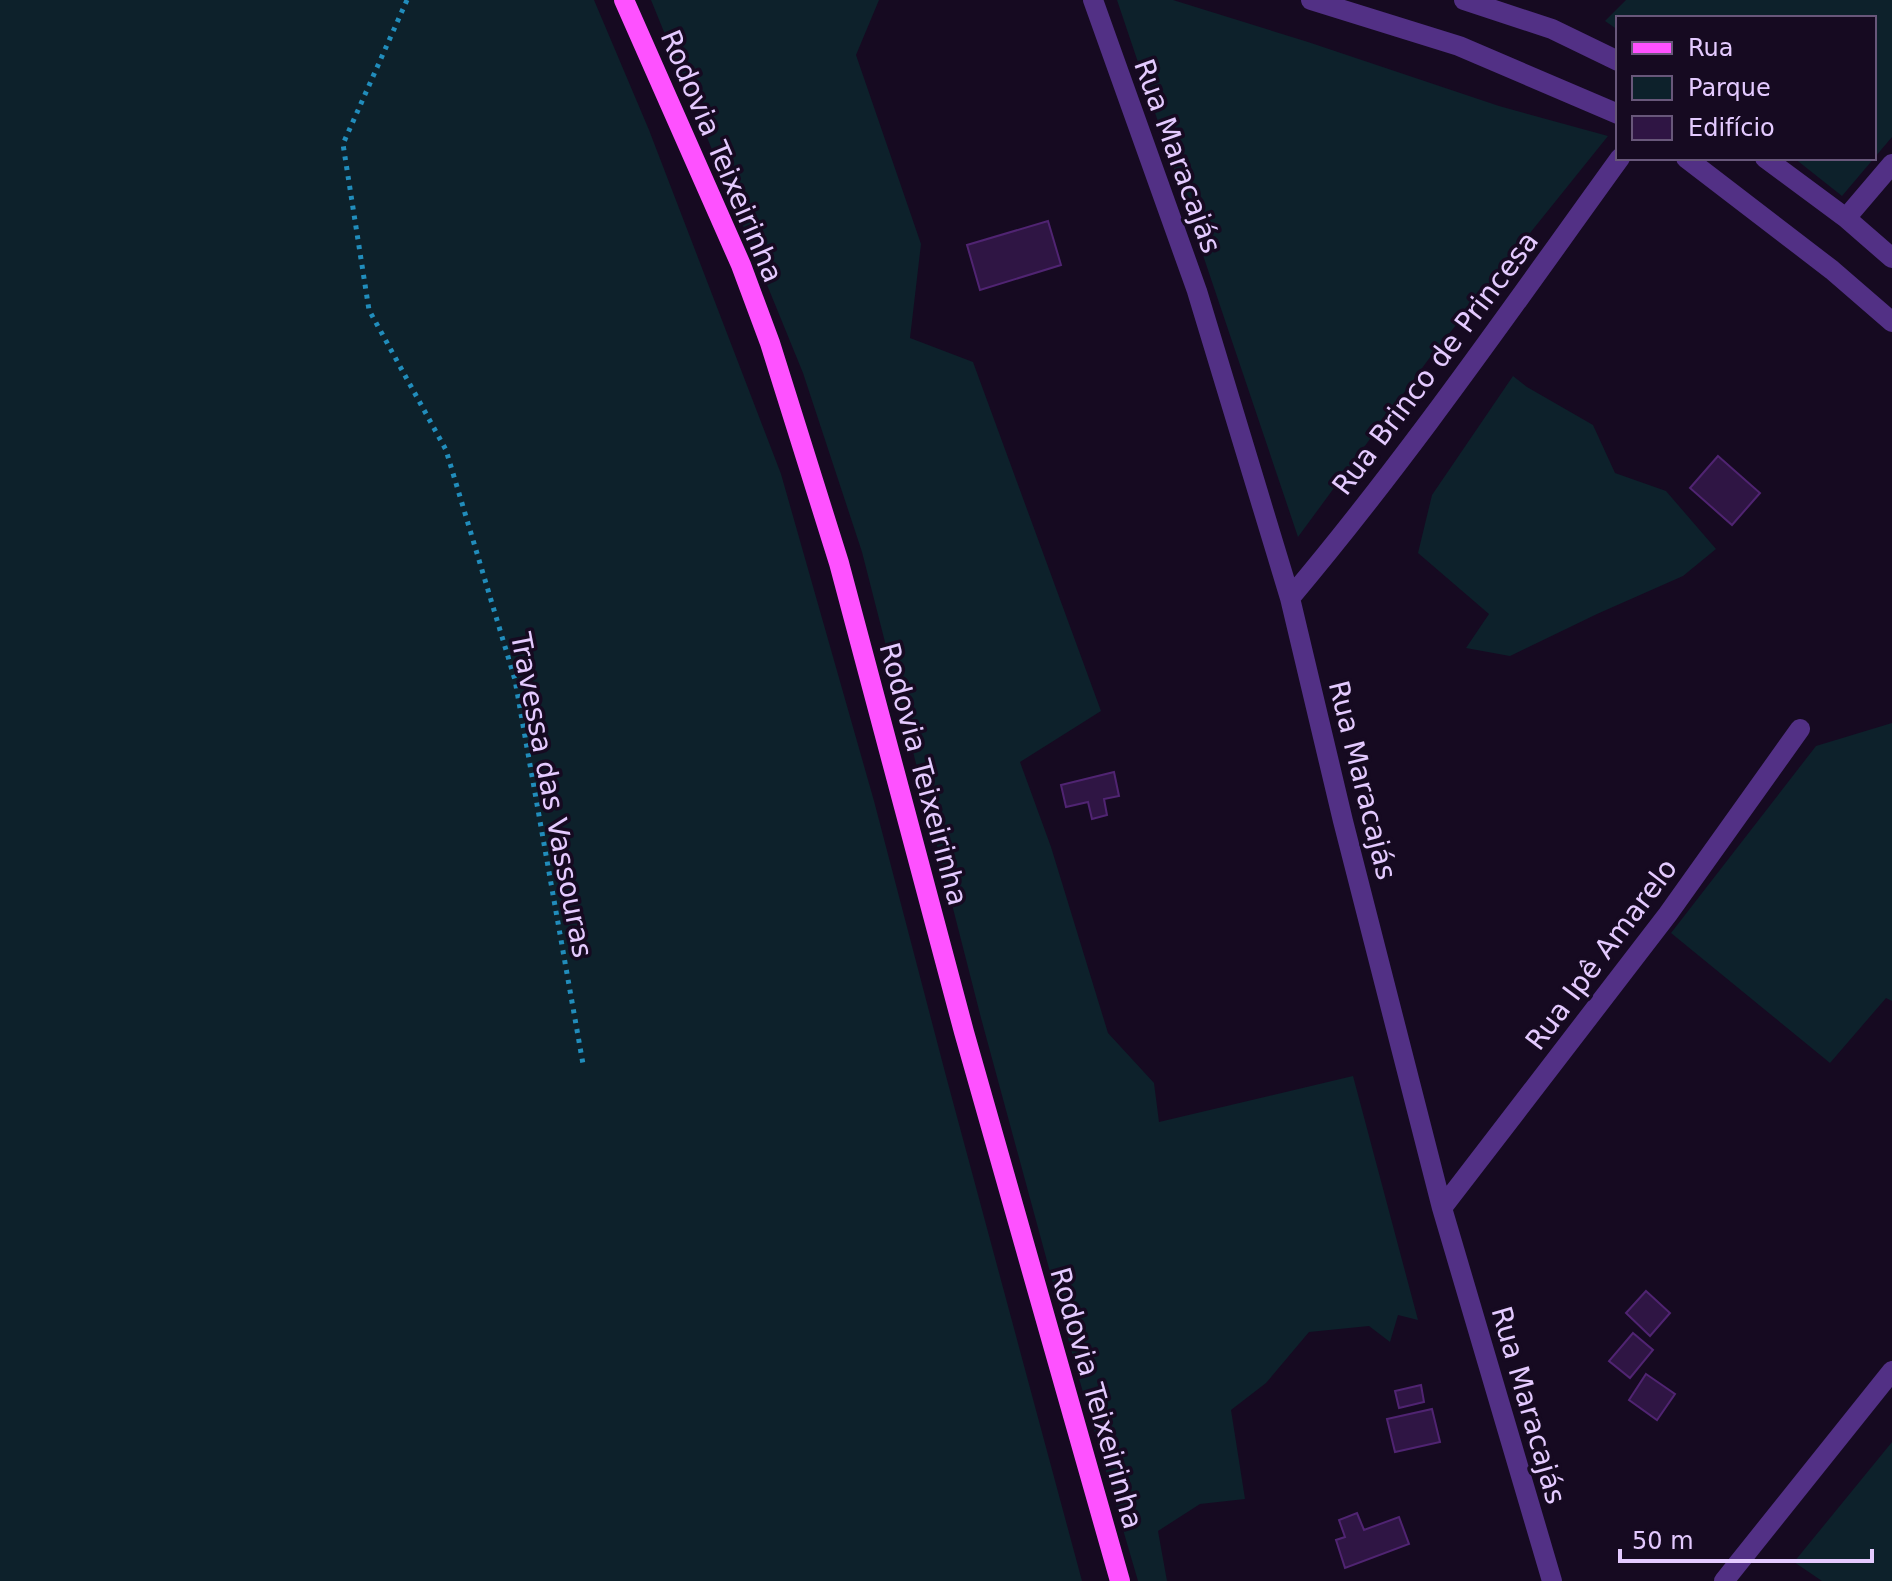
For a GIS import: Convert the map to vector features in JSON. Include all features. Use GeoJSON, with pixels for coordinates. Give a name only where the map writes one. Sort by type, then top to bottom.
{"type":"FeatureCollection","features":[{"type":"Feature","properties":{"kind":"main road","name":"Rodovia Teixeirinha"},"geometry":{"type":"LineString","coordinates":[[624,0],[741,265],[770,343],[839,563],[964,1032],[1120,1581]]}},
{"type":"Feature","properties":{"kind":"street","name":"Rua Maracajás"},"geometry":{"type":"LineString","coordinates":[[1093,0],[1197,291],[1290,598],[1343,821],[1442,1208],[1552,1581]]}},
{"type":"Feature","properties":{"kind":"street"},"geometry":{"type":"LineString","coordinates":[[1311,0],[1459,46],[1616,113]]}},
{"type":"Feature","properties":{"kind":"street"},"geometry":{"type":"LineString","coordinates":[[1464,0],[1552,29],[1616,60]]}},
{"type":"Feature","properties":{"kind":"street","name":"Rua Brinco de Princesa"},"geometry":{"type":"LineString","coordinates":[[1290,598],[1437,411],[1619,160]]}},
{"type":"Feature","properties":{"kind":"street"},"geometry":{"type":"LineString","coordinates":[[1689,160],[1832,270],[1892,322]]}},
{"type":"Feature","properties":{"kind":"street"},"geometry":{"type":"LineString","coordinates":[[1768,160],[1846,218],[1892,258]]}},
{"type":"Feature","properties":{"kind":"street"},"geometry":{"type":"LineString","coordinates":[[1846,218],[1892,164]]}},
{"type":"Feature","properties":{"kind":"street","name":"Rua Ipê Amarelo"},"geometry":{"type":"LineString","coordinates":[[1442,1208],[1668,914],[1800,729]]}},
{"type":"Feature","properties":{"kind":"street"},"geometry":{"type":"LineString","coordinates":[[1724,1581],[1892,1371]]}},
{"type":"Feature","properties":{"kind":"path","name":"Travessa das Vassouras"},"geometry":{"type":"LineString","coordinates":[[407,0],[343,144],[369,310],[446,450],[515,680],[583,1064]]}},
{"type":"Feature","properties":{"kind":"green space"},"geometry":{"type":"Polygon","coordinates":[[[0,0],[594,0],[649,130],[781,474],[874,801],[1082,1581],[0,1581],[0,0]]]}},
{"type":"Feature","properties":{"kind":"green space"},"geometry":{"type":"Polygon","coordinates":[[[651,0],[879,0],[856,55],[921,244],[910,338],[973,362],[1101,711],[1020,762],[1051,847],[1108,1033],[1154,1083],[1159,1122],[1353,1076],[1418,1320],[1398,1315],[1390,1342],[1369,1326],[1309,1332],[1266,1383],[1231,1410],[1245,1499],[1200,1504],[1158,1531],[1167,1581],[1138,1581],[1078,1375],[981,1018],[862,552],[803,373],[651,0]]]}},
{"type":"Feature","properties":{"kind":"green space"},"geometry":{"type":"Polygon","coordinates":[[[1117,0],[1173,0],[1499,106],[1608,136],[1428,360],[1298,537],[1117,0]]]}},
{"type":"Feature","properties":{"kind":"green space"},"geometry":{"type":"Polygon","coordinates":[[[1626,0],[1892,0],[1892,137],[1876,156],[1876,16],[1616,16],[1616,29],[1605,21],[1626,0]]]}},
{"type":"Feature","properties":{"kind":"green space"},"geometry":{"type":"Polygon","coordinates":[[[1797,160],[1873,160],[1842,196],[1797,160]]]}},
{"type":"Feature","properties":{"kind":"green space"},"geometry":{"type":"Polygon","coordinates":[[[1513,376],[1593,425],[1615,473],[1666,491],[1716,549],[1683,576],[1510,656],[1466,648],[1489,614],[1418,553],[1432,495],[1513,376]]]}},
{"type":"Feature","properties":{"kind":"green space"},"geometry":{"type":"Polygon","coordinates":[[[1892,723],[1892,1001],[1886,998],[1830,1063],[1671,933],[1816,746],[1892,723]]]}},
{"type":"Feature","properties":{"kind":"green space"},"geometry":{"type":"Polygon","coordinates":[[[1892,1442],[1892,1581],[1822,1581],[1794,1562],[1892,1442]]]}},
{"type":"Feature","properties":{"kind":"building"},"geometry":{"type":"Polygon","coordinates":[[[1048,221],[1061,265],[980,290],[967,245],[1048,221]]]}},
{"type":"Feature","properties":{"kind":"building"},"geometry":{"type":"Polygon","coordinates":[[[1718,456],[1760,493],[1732,525],[1690,488],[1718,456]]]}},
{"type":"Feature","properties":{"kind":"building"},"geometry":{"type":"Polygon","coordinates":[[[1114,772],[1119,796],[1104,799],[1107,815],[1092,819],[1088,802],[1066,807],[1061,785],[1114,772]]]}},
{"type":"Feature","properties":{"kind":"building"},"geometry":{"type":"Polygon","coordinates":[[[1646,1291],[1670,1313],[1650,1336],[1626,1313],[1646,1291]]]}},
{"type":"Feature","properties":{"kind":"building"},"geometry":{"type":"Polygon","coordinates":[[[1633,1333],[1653,1350],[1630,1378],[1609,1361],[1633,1333]]]}},
{"type":"Feature","properties":{"kind":"building"},"geometry":{"type":"Polygon","coordinates":[[[1646,1374],[1675,1394],[1657,1420],[1629,1400],[1646,1374]]]}},
{"type":"Feature","properties":{"kind":"building"},"geometry":{"type":"Polygon","coordinates":[[[1421,1385],[1424,1402],[1399,1408],[1395,1391],[1421,1385]]]}},
{"type":"Feature","properties":{"kind":"building"},"geometry":{"type":"Polygon","coordinates":[[[1432,1409],[1440,1442],[1395,1452],[1387,1419],[1432,1409]]]}},
{"type":"Feature","properties":{"kind":"building"},"geometry":{"type":"Polygon","coordinates":[[[1357,1513],[1364,1530],[1399,1517],[1409,1544],[1345,1568],[1336,1540],[1345,1537],[1339,1520],[1357,1513]]]}}]}
